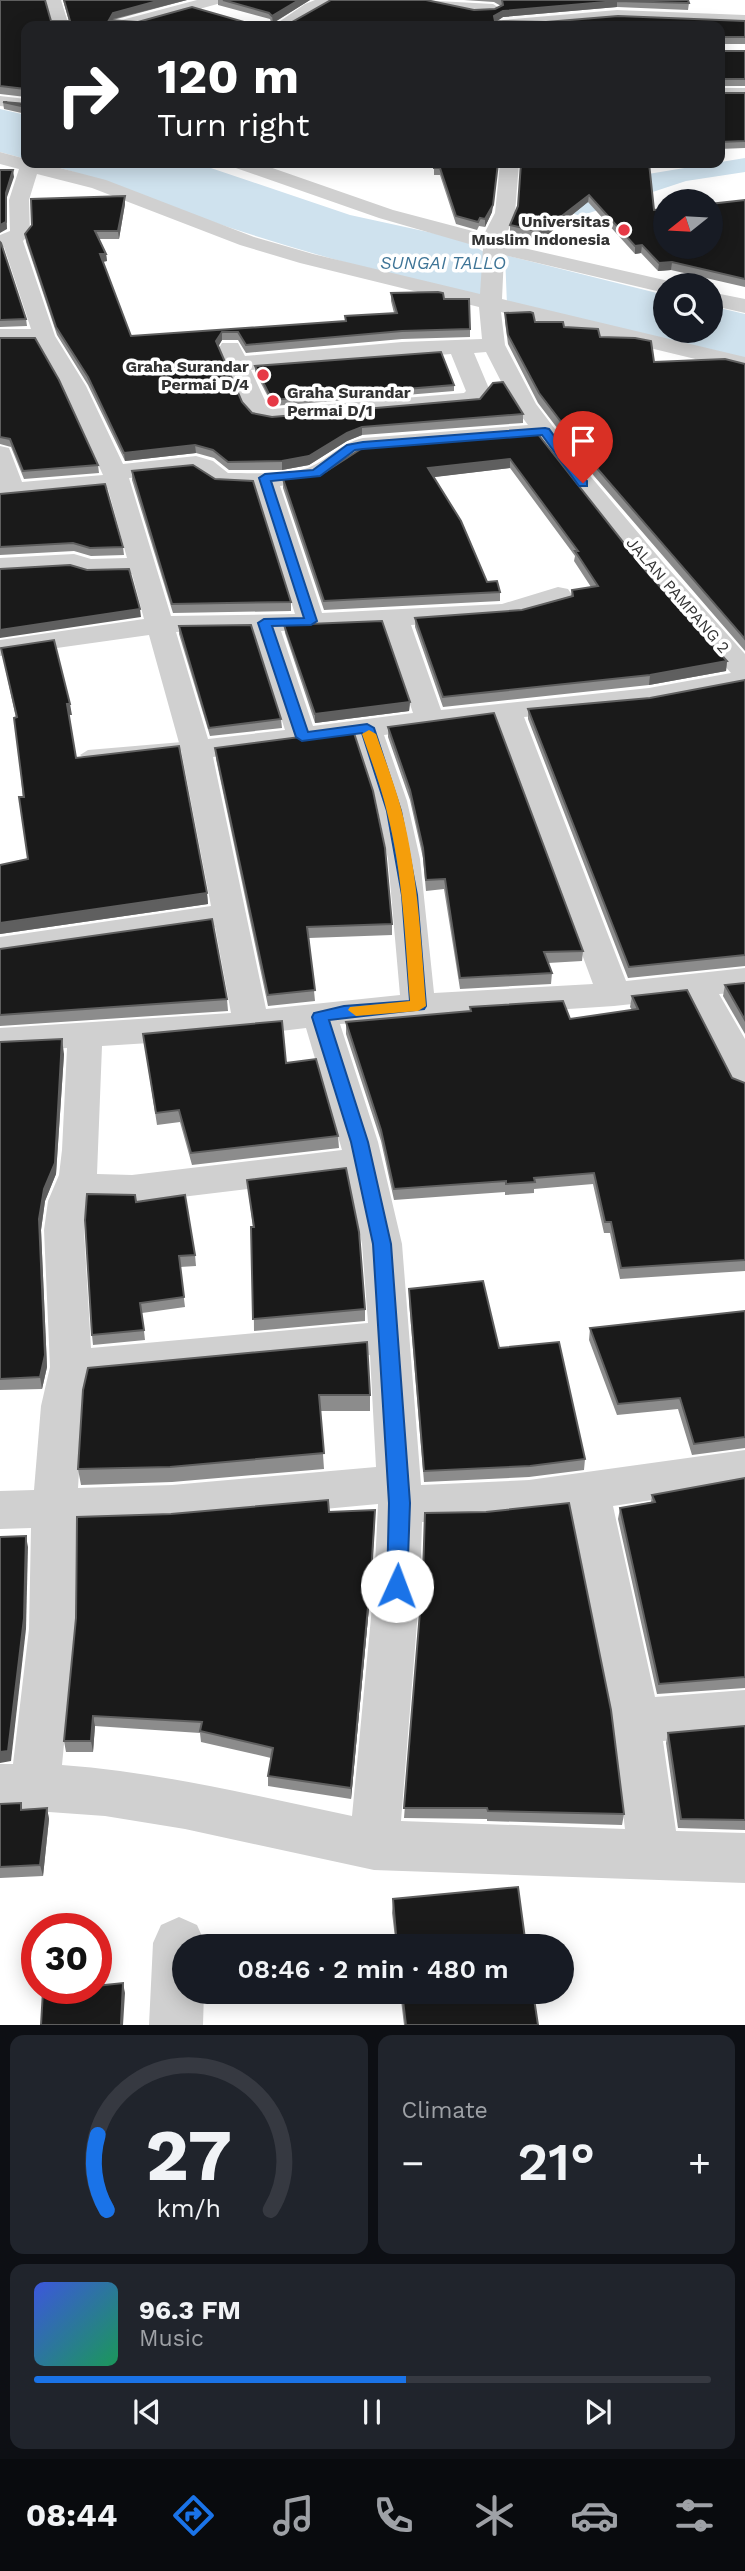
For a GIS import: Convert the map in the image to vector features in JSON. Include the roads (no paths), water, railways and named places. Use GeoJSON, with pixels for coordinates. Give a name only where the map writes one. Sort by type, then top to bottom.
{"type":"FeatureCollection","features":[{"type":"Feature","properties":{"kind":"street"},"geometry":{"type":"LineString","coordinates":[[53,0],[59,21]]}},
{"type":"Feature","properties":{"kind":"street"},"geometry":{"type":"LineString","coordinates":[[140,21],[215,0]]}},
{"type":"Feature","properties":{"kind":"street"},"geometry":{"type":"LineString","coordinates":[[289,21],[311,7],[331,0]]}},
{"type":"Feature","properties":{"kind":"street"},"geometry":{"type":"LineString","coordinates":[[427,0],[457,8],[493,9]]}},
{"type":"Feature","properties":{"kind":"street"},"geometry":{"type":"LineString","coordinates":[[493,9],[508,0]]}},
{"type":"Feature","properties":{"kind":"street"},"geometry":{"type":"LineString","coordinates":[[195,7],[223,16]]}},
{"type":"Feature","properties":{"kind":"street"},"geometry":{"type":"LineString","coordinates":[[493,9],[500,21]]}},
{"type":"Feature","properties":{"kind":"street"},"geometry":{"type":"LineString","coordinates":[[549,21],[617,15],[745,20]]}},
{"type":"Feature","properties":{"kind":"street"},"geometry":{"type":"LineString","coordinates":[[725,93],[745,93]]}},
{"type":"Feature","properties":{"kind":"street"},"geometry":{"type":"LineString","coordinates":[[0,101],[21,103]]}},
{"type":"Feature","properties":{"kind":"street"},"geometry":{"type":"LineString","coordinates":[[0,158],[21,163]]}},
{"type":"Feature","properties":{"kind":"street"},"geometry":{"type":"LineString","coordinates":[[28,168],[10,202],[20,233],[6,241],[44,337],[74,386],[116,477],[196,750],[251,1023]]}},
{"type":"Feature","properties":{"kind":"street"},"geometry":{"type":"LineString","coordinates":[[41,168],[111,188],[247,241],[295,256],[492,301],[745,364]]}},
{"type":"Feature","properties":{"kind":"street"},"geometry":{"type":"LineString","coordinates":[[254,168],[386,214],[653,284]]}},
{"type":"Feature","properties":{"kind":"street","name":"JALAN PAMPANG 2"},"geometry":{"type":"LineString","coordinates":[[509,168],[506,180],[507,201],[496,243],[490,315],[494,345],[525,405],[583,483],[649,563],[745,671]]}},
{"type":"Feature","properties":{"kind":"street"},"geometry":{"type":"LineString","coordinates":[[723,301],[745,306]]}},
{"type":"Feature","properties":{"kind":"street"},"geometry":{"type":"LineString","coordinates":[[0,337],[44,337]]}},
{"type":"Feature","properties":{"kind":"street"},"geometry":{"type":"LineString","coordinates":[[460,348],[478,391],[471,400],[272,416],[261,414],[257,409],[234,356],[494,345]]}},
{"type":"Feature","properties":{"kind":"street"},"geometry":{"type":"LineString","coordinates":[[0,453],[6,490],[116,477],[196,463],[203,464],[218,479],[225,481],[316,474],[351,448],[363,445],[545,431]]}},
{"type":"Feature","properties":{"kind":"street"},"geometry":{"type":"LineString","coordinates":[[265,478],[311,621]]}},
{"type":"Feature","properties":{"kind":"street"},"geometry":{"type":"LineString","coordinates":[[0,566],[74,562],[88,567],[142,566]]}},
{"type":"Feature","properties":{"kind":"street"},"geometry":{"type":"LineString","coordinates":[[0,648],[159,625],[502,612],[530,606],[558,595]]}},
{"type":"Feature","properties":{"kind":"street"},"geometry":{"type":"LineString","coordinates":[[394,616],[430,720]]}},
{"type":"Feature","properties":{"kind":"street"},"geometry":{"type":"LineString","coordinates":[[264,623],[302,737]]}},
{"type":"Feature","properties":{"kind":"street"},"geometry":{"type":"LineString","coordinates":[[196,750],[506,710],[649,697],[745,679]]}},
{"type":"Feature","properties":{"kind":"street"},"geometry":{"type":"LineString","coordinates":[[506,710],[614,994]]}},
{"type":"Feature","properties":{"kind":"street"},"geometry":{"type":"LineString","coordinates":[[367,728],[394,811],[403,851],[418,1006]]}},
{"type":"Feature","properties":{"kind":"street"},"geometry":{"type":"LineString","coordinates":[[0,948],[228,914]]}},
{"type":"Feature","properties":{"kind":"street"},"geometry":{"type":"LineString","coordinates":[[0,1040],[85,1037],[320,1017],[344,1012],[614,994],[745,980]]}},
{"type":"Feature","properties":{"kind":"street"},"geometry":{"type":"LineString","coordinates":[[697,986],[726,1036],[745,1079]]}},
{"type":"Feature","properties":{"kind":"street"},"geometry":{"type":"LineString","coordinates":[[320,1017],[363,1161],[382,1244],[389,1336],[399,1494],[397,1586],[373,1845]]}},
{"type":"Feature","properties":{"kind":"street"},"geometry":{"type":"LineString","coordinates":[[85,1037],[81,1150],[74,1188],[67,1201],[64,1230],[71,1367],[62,1406],[54,1509],[52,1629],[17,1787],[105,1792],[185,1805],[373,1845],[745,1858]]}},
{"type":"Feature","properties":{"kind":"street"},"geometry":{"type":"LineString","coordinates":[[74,1188],[132,1189],[363,1161]]}},
{"type":"Feature","properties":{"kind":"street"},"geometry":{"type":"LineString","coordinates":[[71,1367],[389,1336]]}},
{"type":"Feature","properties":{"kind":"street"},"geometry":{"type":"LineString","coordinates":[[0,1510],[399,1494],[446,1504],[588,1492],[745,1468]]}},
{"type":"Feature","properties":{"kind":"street"},"geometry":{"type":"LineString","coordinates":[[588,1492],[636,1721],[654,1854]]}},
{"type":"Feature","properties":{"kind":"street"},"geometry":{"type":"LineString","coordinates":[[636,1721],[745,1712]]}},
{"type":"Feature","properties":{"kind":"street"},"geometry":{"type":"LineString","coordinates":[[176,2025],[177,2004]]}},
{"type":"Feature","properties":{"kind":"lane"},"geometry":{"type":"LineString","coordinates":[[88,755],[178,747],[196,750]]}},
{"type":"Feature","properties":{"kind":"water"},"geometry":{"type":"Polygon","coordinates":[[[0,109],[21,114],[21,158],[0,152],[0,109]]]}},
{"type":"Feature","properties":{"kind":"water"},"geometry":{"type":"Polygon","coordinates":[[[745,158],[745,172],[653,189],[653,192],[580,216],[550,205],[642,175],[684,168],[725,168],[725,161],[745,158]]]}},
{"type":"Feature","properties":{"kind":"water","name":"SUNGAI TALLO"},"geometry":{"type":"Polygon","coordinates":[[[58,168],[211,168],[350,215],[451,237],[484,252],[482,298],[265,239],[58,168]]]}},
{"type":"Feature","properties":{"kind":"water","name":"SUNGAI TALLO"},"geometry":{"type":"Polygon","coordinates":[[[505,255],[653,292],[653,340],[507,305],[505,255]]]}},
{"type":"Feature","properties":{"kind":"water","name":"SUNGAI TALLO"},"geometry":{"type":"Polygon","coordinates":[[[723,309],[745,314],[745,362],[666,343],[723,343],[723,309]]]}},
{"type":"Feature","properties":{"kind":"place","name":"Universitas Muslim Indonesia"},"geometry":{"type":"Point","coordinates":[624,230]}},
{"type":"Feature","properties":{"kind":"place","name":"Graha Surandar Permai D/4"},"geometry":{"type":"Point","coordinates":[263,375]}},
{"type":"Feature","properties":{"kind":"place","name":"Graha Surandar Permai D/1"},"geometry":{"type":"Point","coordinates":[273,401]}}]}
